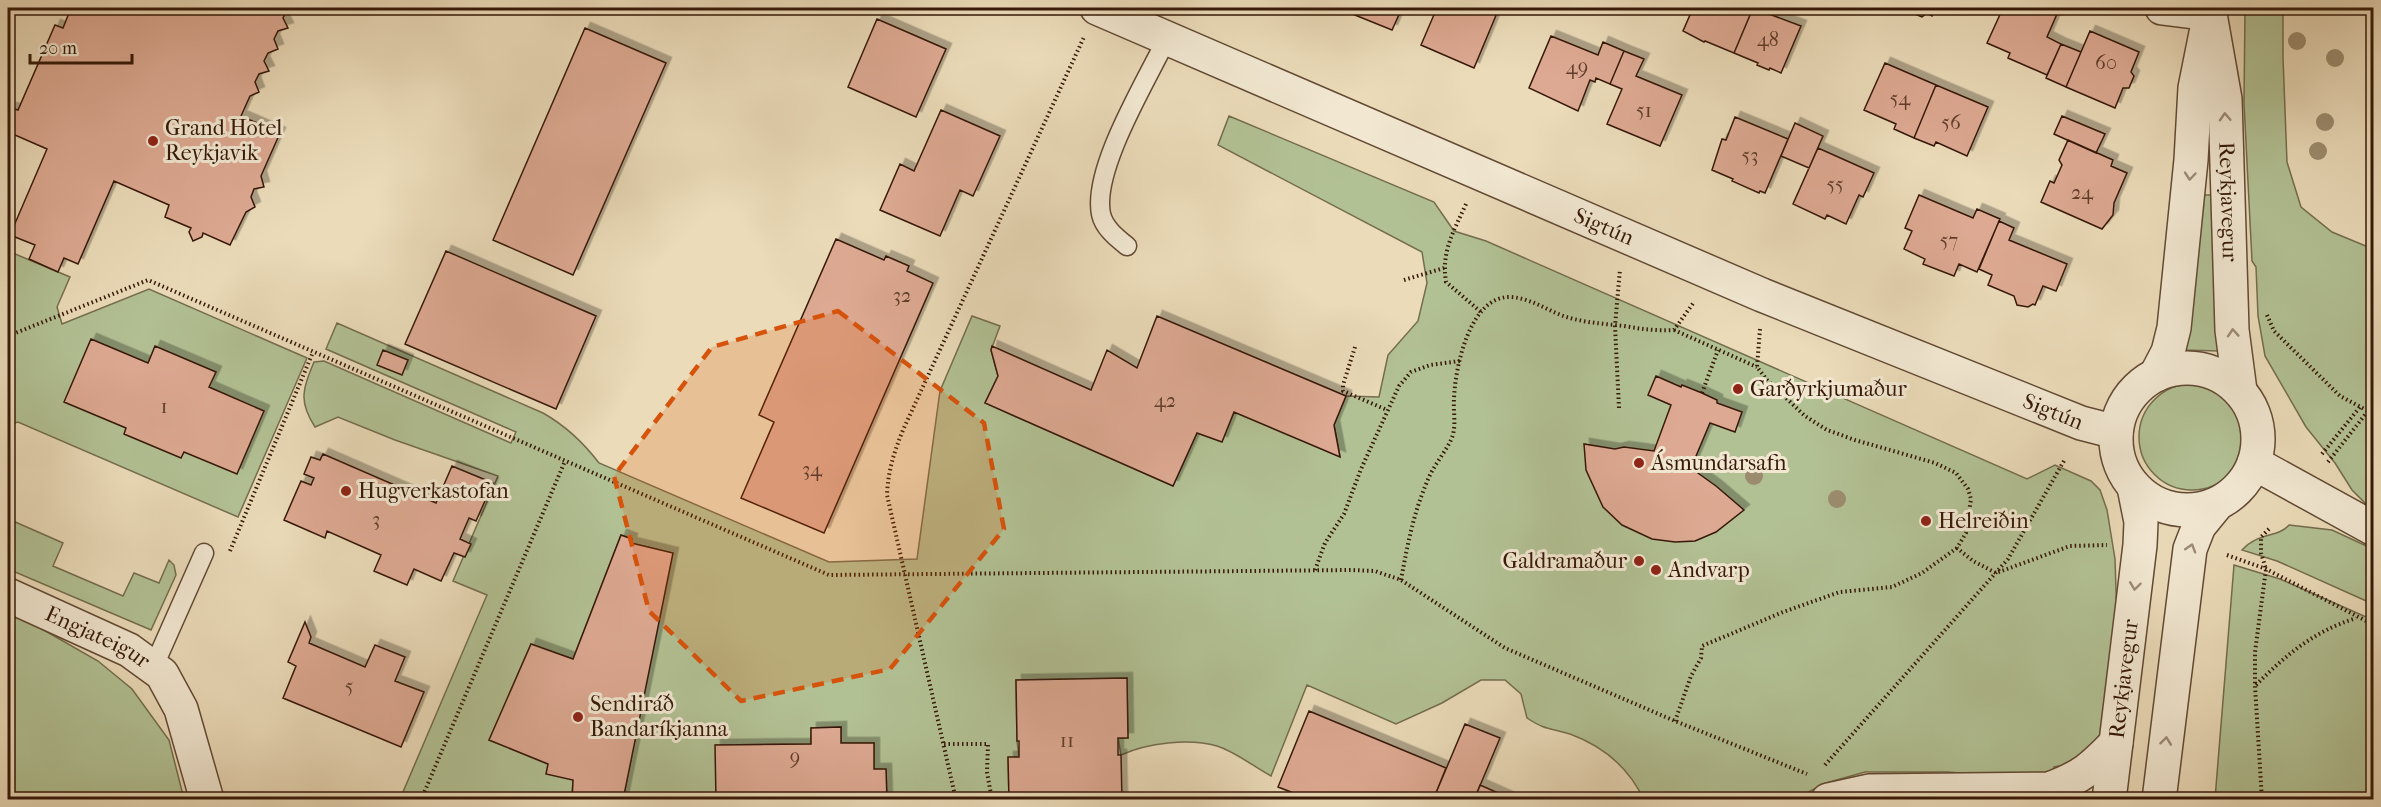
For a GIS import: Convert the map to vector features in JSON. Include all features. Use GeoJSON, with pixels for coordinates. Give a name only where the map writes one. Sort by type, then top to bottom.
{"type":"FeatureCollection","features":[{"type":"Feature","properties":{"kind":"street","name":"Sigtún"},"geometry":{"type":"LineString","coordinates":[[1097,8],[1762,295],[2081,423],[2116,432]]}},
{"type":"Feature","properties":{"kind":"street"},"geometry":{"type":"LineString","coordinates":[[2162,8],[2211,11]]}},
{"type":"Feature","properties":{"kind":"street","name":"Reykjavegur"},"geometry":{"type":"LineString","coordinates":[[2156,375],[2168,352],[2174,328],[2191,160],[2195,88],[2211,11]]}},
{"type":"Feature","properties":{"kind":"street","name":"Reykjavegur"},"geometry":{"type":"LineString","coordinates":[[2211,11],[2224,99],[2232,330],[2240,391]]}},
{"type":"Feature","properties":{"kind":"street"},"geometry":{"type":"LineString","coordinates":[[2159,800],[2188,560],[2199,526],[2217,504],[2240,487],[2254,463],[2258,444],[2257,425],[2251,407],[2240,391],[2226,379],[2210,371],[2192,368],[2174,369],[2156,375],[2141,384],[2129,398],[2120,414],[2116,432],[2119,462],[2134,487],[2148,499],[2164,507],[2200,510],[2217,504]]}},
{"type":"Feature","properties":{"kind":"street"},"geometry":{"type":"LineString","coordinates":[[2254,463],[2373,529]]}},
{"type":"Feature","properties":{"kind":"street","name":"Reykjavegur"},"geometry":{"type":"LineString","coordinates":[[2109,800],[2140,545],[2141,522],[2134,487]]}},
{"type":"Feature","properties":{"kind":"street","name":"Engjateigur"},"geometry":{"type":"LineString","coordinates":[[8,595],[129,650],[162,674],[181,709],[192,716],[207,800]]}},
{"type":"Feature","properties":{"kind":"street"},"geometry":{"type":"LineString","coordinates":[[1822,788],[2056,794],[2089,771],[2116,743]]}},
{"type":"Feature","properties":{"kind":"lane"},"geometry":{"type":"LineString","coordinates":[[1127,246],[1112,233],[1101,216],[1100,194],[1119,136],[1167,38]]}},
{"type":"Feature","properties":{"kind":"lane"},"geometry":{"type":"LineString","coordinates":[[153,668],[204,553]]}},
{"type":"Feature","properties":{"kind":"path"},"geometry":{"type":"LineString","coordinates":[[22,8],[45,10],[46,8]]}},
{"type":"Feature","properties":{"kind":"path"},"geometry":{"type":"LineString","coordinates":[[956,800],[887,495],[890,463],[903,430],[1097,8]]}},
{"type":"Feature","properties":{"kind":"path"},"geometry":{"type":"LineString","coordinates":[[1480,173],[1451,237],[1444,256],[1444,268],[1446,282],[1481,312]]}},
{"type":"Feature","properties":{"kind":"path"},"geometry":{"type":"LineString","coordinates":[[1619,408],[1615,326],[1618,276],[1627,237]]}},
{"type":"Feature","properties":{"kind":"path"},"geometry":{"type":"LineString","coordinates":[[1404,280],[1444,268]]}},
{"type":"Feature","properties":{"kind":"path"},"geometry":{"type":"LineString","coordinates":[[1674,330],[1714,275]]}},
{"type":"Feature","properties":{"kind":"path"},"geometry":{"type":"LineString","coordinates":[[8,336],[148,280],[829,575],[1315,570],[1376,572],[1401,580],[1505,648],[1675,721],[1822,788]]}},
{"type":"Feature","properties":{"kind":"path"},"geometry":{"type":"LineString","coordinates":[[1757,367],[1762,295]]}},
{"type":"Feature","properties":{"kind":"path"},"geometry":{"type":"LineString","coordinates":[[1401,580],[1410,527],[1440,455],[1451,439],[1460,361],[1475,319],[1490,302],[1509,297],[1526,299],[1568,318],[1642,330],[1674,330],[1757,367],[1791,404],[1827,430],[1855,441],[1935,463],[1956,472],[1968,489],[1971,499],[1966,533],[1957,548],[1922,573],[1892,587],[1840,592],[1783,612],[1702,646],[1701,658],[1691,676],[1675,721]]}},
{"type":"Feature","properties":{"kind":"path"},"geometry":{"type":"LineString","coordinates":[[2266,311],[2274,331],[2340,396],[2371,411],[2328,462]]}},
{"type":"Feature","properties":{"kind":"path"},"geometry":{"type":"LineString","coordinates":[[263,331],[266,324]]}},
{"type":"Feature","properties":{"kind":"path"},"geometry":{"type":"LineString","coordinates":[[1355,347],[1343,391],[1387,410]]}},
{"type":"Feature","properties":{"kind":"path"},"geometry":{"type":"LineString","coordinates":[[1702,393],[1718,350]]}},
{"type":"Feature","properties":{"kind":"path"},"geometry":{"type":"LineString","coordinates":[[226,562],[313,352]]}},
{"type":"Feature","properties":{"kind":"path"},"geometry":{"type":"LineString","coordinates":[[1315,570],[1325,543],[1344,514],[1360,468],[1399,386],[1411,372],[1430,365],[1460,361]]}},
{"type":"Feature","properties":{"kind":"path"},"geometry":{"type":"LineString","coordinates":[[2322,454],[2360,407]]}},
{"type":"Feature","properties":{"kind":"path"},"geometry":{"type":"LineString","coordinates":[[1823,768],[1996,573],[2019,541],[2065,459]]}},
{"type":"Feature","properties":{"kind":"path"},"geometry":{"type":"LineString","coordinates":[[421,800],[565,461]]}},
{"type":"Feature","properties":{"kind":"path"},"geometry":{"type":"LineString","coordinates":[[2262,800],[2255,652],[2266,569],[2261,553],[2261,537],[2271,527]]}},
{"type":"Feature","properties":{"kind":"path"},"geometry":{"type":"LineString","coordinates":[[1957,548],[1973,561],[1996,573],[2070,546],[2107,545]]}},
{"type":"Feature","properties":{"kind":"path"},"geometry":{"type":"LineString","coordinates":[[2227,555],[2266,569],[2373,625]]}},
{"type":"Feature","properties":{"kind":"path"},"geometry":{"type":"LineString","coordinates":[[2255,686],[2306,640],[2337,624],[2356,618]]}},
{"type":"Feature","properties":{"kind":"path"},"geometry":{"type":"LineString","coordinates":[[944,744],[988,744],[987,772],[992,800]]}},
{"type":"Feature","properties":{"kind":"highlighted area"},"geometry":{"type":"Polygon","coordinates":[[[838,311],[984,423],[1004,529],[890,669],[741,701],[649,611],[614,476],[712,347],[838,311]]]}},
{"type":"Feature","properties":{"kind":"green space"},"geometry":{"type":"Polygon","coordinates":[[[2245,8],[2283,8],[2287,162],[2301,207],[2332,232],[2373,249],[2373,511],[2352,490],[2335,463],[2306,427],[2265,356],[2258,316],[2256,267],[2252,261],[2244,103],[2245,8]]]}},
{"type":"Feature","properties":{"kind":"green space"},"geometry":{"type":"Polygon","coordinates":[[[1229,116],[1434,202],[1454,231],[1486,241],[2027,479],[2055,465],[2091,481],[2100,490],[2107,510],[2115,559],[2117,622],[2102,739],[2075,763],[2054,767],[2052,781],[1948,772],[1865,772],[1826,783],[1795,799],[1644,800],[1623,768],[1604,752],[1582,739],[1543,727],[1527,718],[1521,694],[1505,680],[1481,680],[1442,703],[1396,724],[1307,685],[1271,776],[1231,752],[1217,746],[1194,742],[1143,747],[1121,755],[1118,738],[1128,738],[1127,678],[1016,680],[1019,757],[1008,758],[1009,799],[887,799],[886,770],[874,769],[874,743],[841,743],[841,727],[811,728],[811,744],[716,745],[716,799],[623,799],[672,553],[631,543],[631,539],[621,535],[573,659],[531,644],[489,740],[548,764],[573,780],[572,799],[400,799],[487,595],[453,581],[498,476],[395,440],[338,417],[315,427],[304,402],[307,380],[314,362],[324,361],[511,443],[516,432],[326,349],[337,323],[543,413],[574,435],[599,463],[829,562],[917,559],[940,391],[972,316],[1000,326],[991,350],[998,376],[985,403],[1173,486],[1197,433],[1222,441],[1234,412],[1340,456],[1334,425],[1346,396],[1379,397],[1388,355],[1418,321],[1427,283],[1422,252],[1218,145],[1229,116]]]}},
{"type":"Feature","properties":{"kind":"green space"},"geometry":{"type":"Polygon","coordinates":[[[2204,195],[2211,195],[2218,199],[2219,351],[2184,350],[2204,195]]]}},
{"type":"Feature","properties":{"kind":"green space"},"geometry":{"type":"Polygon","coordinates":[[[8,251],[70,277],[57,307],[62,324],[149,289],[307,358],[238,517],[18,422],[8,425],[8,251]]]}},
{"type":"Feature","properties":{"kind":"green space"},"geometry":{"type":"Polygon","coordinates":[[[2192,384],[2212,388],[2229,400],[2241,417],[2245,437],[2241,457],[2229,474],[2212,486],[2192,490],[2172,486],[2155,474],[2143,457],[2139,437],[2143,417],[2155,400],[2172,388],[2192,384]]]}},
{"type":"Feature","properties":{"kind":"green space"},"geometry":{"type":"Polygon","coordinates":[[[13,521],[63,543],[53,566],[123,596],[134,573],[159,583],[169,560],[174,565],[176,575],[151,630],[8,569],[8,523],[13,521]]]}},
{"type":"Feature","properties":{"kind":"green space"},"geometry":{"type":"Polygon","coordinates":[[[2289,525],[2332,530],[2373,549],[2373,604],[2277,561],[2242,550],[2255,540],[2279,532],[2289,525]]]}},
{"type":"Feature","properties":{"kind":"green space"},"geometry":{"type":"Polygon","coordinates":[[[2234,565],[2280,579],[2373,620],[2373,799],[2215,799],[2234,565]]]}},
{"type":"Feature","properties":{"kind":"green space"},"geometry":{"type":"Polygon","coordinates":[[[8,612],[98,661],[132,689],[169,740],[184,799],[8,799],[8,612]]]}},
{"type":"Feature","properties":{"kind":"building","name":"Grand Hotel Reykjavik"},"geometry":{"type":"Polygon","coordinates":[[[71,8],[288,8],[283,18],[288,28],[278,31],[274,39],[278,49],[268,53],[264,61],[269,71],[259,74],[255,82],[259,92],[250,96],[241,116],[280,133],[261,176],[264,187],[254,189],[251,197],[255,207],[246,212],[230,245],[203,233],[202,237],[193,241],[189,232],[191,228],[165,217],[169,205],[114,181],[78,264],[64,258],[58,272],[29,259],[35,245],[10,235],[47,149],[8,132],[8,115],[11,108],[18,110],[55,25],[63,28],[71,8]]]}},
{"type":"Feature","properties":{"kind":"building"},"geometry":{"type":"Polygon","coordinates":[[[1346,8],[1402,8],[1392,30],[1345,11],[1346,8]]]}},
{"type":"Feature","properties":{"kind":"building"},"geometry":{"type":"Polygon","coordinates":[[[1431,8],[1485,8],[1497,13],[1474,68],[1421,45],[1436,10],[1431,8]]]}},
{"type":"Feature","properties":{"kind":"building"},"geometry":{"type":"Polygon","coordinates":[[[1693,8],[1753,8],[1734,53],[1683,31],[1693,8]]]}},
{"type":"Feature","properties":{"kind":"building"},"geometry":{"type":"Polygon","coordinates":[[[1753,8],[1801,26],[1781,73],[1757,65],[1758,63],[1734,53],[1753,8]]]}},
{"type":"Feature","properties":{"kind":"building"},"geometry":{"type":"Polygon","coordinates":[[[1911,8],[1936,8],[1932,16],[1927,13],[1922,17],[1912,13],[1911,8]]]}},
{"type":"Feature","properties":{"kind":"building"},"geometry":{"type":"Polygon","coordinates":[[[2003,8],[2041,8],[2057,14],[2047,37],[2061,44],[2047,75],[2008,58],[2010,53],[1987,43],[2003,8]]]}},
{"type":"Feature","properties":{"kind":"building"},"geometry":{"type":"Polygon","coordinates":[[[877,19],[946,49],[916,117],[848,87],[877,19]]]}},
{"type":"Feature","properties":{"kind":"building"},"geometry":{"type":"Polygon","coordinates":[[[585,28],[666,63],[573,275],[493,240],[585,28]]]}},
{"type":"Feature","properties":{"kind":"building"},"geometry":{"type":"Polygon","coordinates":[[[2090,31],[2139,52],[2131,72],[2134,76],[2129,88],[2123,88],[2115,108],[2066,87],[2090,31]]]}},
{"type":"Feature","properties":{"kind":"building"},"geometry":{"type":"Polygon","coordinates":[[[1551,36],[1598,55],[1603,42],[1624,51],[1610,84],[1596,78],[1595,82],[1590,80],[1578,111],[1529,88],[1551,36]]]}},
{"type":"Feature","properties":{"kind":"building"},"geometry":{"type":"Polygon","coordinates":[[[2061,44],[2081,52],[2066,87],[2046,78],[2061,44]]]}},
{"type":"Feature","properties":{"kind":"building"},"geometry":{"type":"Polygon","coordinates":[[[1624,51],[1644,59],[1636,76],[1682,95],[1660,146],[1607,124],[1622,89],[1610,84],[1624,51]]]}},
{"type":"Feature","properties":{"kind":"building"},"geometry":{"type":"Polygon","coordinates":[[[1885,63],[1936,85],[1914,138],[1894,129],[1896,124],[1864,110],[1885,63]]]}},
{"type":"Feature","properties":{"kind":"building"},"geometry":{"type":"Polygon","coordinates":[[[1936,85],[1988,107],[1967,156],[1936,142],[1934,146],[1914,138],[1936,85]]]}},
{"type":"Feature","properties":{"kind":"building"},"geometry":{"type":"Polygon","coordinates":[[[941,110],[1000,136],[973,196],[960,190],[940,236],[880,210],[900,164],[914,171],[941,110]]]}},
{"type":"Feature","properties":{"kind":"building"},"geometry":{"type":"Polygon","coordinates":[[[2062,116],[2105,134],[2096,153],[2054,134],[2062,116]]]}},
{"type":"Feature","properties":{"kind":"building"},"geometry":{"type":"Polygon","coordinates":[[[1735,117],[1788,139],[1765,193],[1760,191],[1759,193],[1712,170],[1722,139],[1726,140],[1735,117]]]}},
{"type":"Feature","properties":{"kind":"building"},"geometry":{"type":"Polygon","coordinates":[[[1795,123],[1823,136],[1809,168],[1781,156],[1795,123]]]}},
{"type":"Feature","properties":{"kind":"building"},"geometry":{"type":"Polygon","coordinates":[[[2068,140],[2113,160],[2111,166],[2127,173],[2114,203],[2113,215],[2102,229],[2041,202],[2050,181],[2054,183],[2062,165],[2059,160],[2068,140]]]}},
{"type":"Feature","properties":{"kind":"building"},"geometry":{"type":"Polygon","coordinates":[[[1818,148],[1874,173],[1863,197],[1859,195],[1846,224],[1827,215],[1825,219],[1793,204],[1818,148]]]}},
{"type":"Feature","properties":{"kind":"building"},"geometry":{"type":"Polygon","coordinates":[[[1919,195],[1973,218],[1977,209],[2000,219],[1977,272],[1959,264],[1954,276],[1923,264],[1925,259],[1904,249],[1912,231],[1905,228],[1919,195]]]}},
{"type":"Feature","properties":{"kind":"building"},"geometry":{"type":"Polygon","coordinates":[[[1999,221],[2014,228],[2009,240],[2067,264],[2056,291],[2043,286],[2035,305],[2028,307],[2017,305],[2014,296],[1988,285],[1992,275],[1979,269],[1999,221]]]}},
{"type":"Feature","properties":{"kind":"building"},"geometry":{"type":"Polygon","coordinates":[[[836,239],[884,260],[886,256],[909,266],[907,271],[933,283],[824,533],[741,498],[774,422],[759,415],[836,239]]]}},
{"type":"Feature","properties":{"kind":"building"},"geometry":{"type":"Polygon","coordinates":[[[446,251],[596,316],[556,409],[405,344],[446,251]]]}},
{"type":"Feature","properties":{"kind":"building"},"geometry":{"type":"Polygon","coordinates":[[[1157,316],[1346,396],[1334,425],[1340,457],[1234,412],[1222,442],[1197,433],[1173,486],[985,403],[998,376],[992,346],[1091,390],[1107,350],[1137,368],[1157,316]]]}},
{"type":"Feature","properties":{"kind":"building"},"geometry":{"type":"Polygon","coordinates":[[[91,339],[148,363],[155,346],[216,372],[209,387],[264,411],[237,474],[184,452],[181,458],[124,434],[126,428],[64,402],[91,339]]]}},
{"type":"Feature","properties":{"kind":"building"},"geometry":{"type":"Polygon","coordinates":[[[383,350],[408,360],[402,375],[377,365],[383,350]]]}},
{"type":"Feature","properties":{"kind":"building","name":"Ásmundarsafn"},"geometry":{"type":"Polygon","coordinates":[[[1656,376],[1702,393],[1717,400],[1717,403],[1742,412],[1735,432],[1710,423],[1691,468],[1744,510],[1716,532],[1695,541],[1675,542],[1652,539],[1622,525],[1603,507],[1586,470],[1584,444],[1615,449],[1624,447],[1654,451],[1671,405],[1648,395],[1656,376]]]}},
{"type":"Feature","properties":{"kind":"building"},"geometry":{"type":"Polygon","coordinates":[[[323,454],[436,503],[452,466],[493,483],[476,521],[469,518],[460,539],[471,544],[465,557],[454,553],[441,581],[414,569],[407,585],[374,571],[381,555],[327,531],[325,538],[284,520],[301,481],[311,485],[314,478],[304,474],[311,457],[320,460],[323,454]]]}},
{"type":"Feature","properties":{"kind":"building"},"geometry":{"type":"Polygon","coordinates":[[[621,535],[632,539],[631,543],[673,553],[623,800],[572,800],[573,780],[546,774],[548,764],[489,740],[531,644],[573,659],[621,535]]]}},
{"type":"Feature","properties":{"kind":"building"},"geometry":{"type":"Polygon","coordinates":[[[305,622],[311,637],[309,643],[365,667],[375,645],[405,657],[395,681],[424,692],[401,747],[283,698],[296,666],[288,662],[305,622]]]}},
{"type":"Feature","properties":{"kind":"building"},"geometry":{"type":"Polygon","coordinates":[[[1127,678],[1128,738],[1118,738],[1118,755],[1121,755],[1122,800],[1009,800],[1008,757],[1019,757],[1016,680],[1127,678]]]}},
{"type":"Feature","properties":{"kind":"building"},"geometry":{"type":"Polygon","coordinates":[[[1309,711],[1446,768],[1433,800],[1288,799],[1291,792],[1278,787],[1309,711]]]}},
{"type":"Feature","properties":{"kind":"building"},"geometry":{"type":"Polygon","coordinates":[[[1465,724],[1500,738],[1474,800],[1433,800],[1465,724]]]}},
{"type":"Feature","properties":{"kind":"building"},"geometry":{"type":"Polygon","coordinates":[[[841,727],[841,743],[874,743],[874,769],[886,769],[887,800],[716,800],[715,745],[811,744],[811,728],[841,727]]]}},
{"type":"Feature","properties":{"kind":"building"},"geometry":{"type":"Polygon","coordinates":[[[1480,785],[1514,800],[1474,800],[1480,785]]]}},
{"type":"Feature","properties":{"kind":"place","name":"Grand Hotel Reykjavik"},"geometry":{"type":"Point","coordinates":[153,141]}},
{"type":"Feature","properties":{"kind":"place","name":"Garðyrkjumaður"},"geometry":{"type":"Point","coordinates":[1738,389]}},
{"type":"Feature","properties":{"kind":"place","name":"Ásmundarsafn"},"geometry":{"type":"Point","coordinates":[1639,463]}},
{"type":"Feature","properties":{"kind":"place","name":"Hugverkastofan"},"geometry":{"type":"Point","coordinates":[346,491]}},
{"type":"Feature","properties":{"kind":"place","name":"Helreiðin"},"geometry":{"type":"Point","coordinates":[1926,521]}},
{"type":"Feature","properties":{"kind":"place","name":"Galdramaður"},"geometry":{"type":"Point","coordinates":[1639,561]}},
{"type":"Feature","properties":{"kind":"place","name":"Andvarp"},"geometry":{"type":"Point","coordinates":[1656,570]}},
{"type":"Feature","properties":{"kind":"place","name":"Sendiráð Bandaríkjanna"},"geometry":{"type":"Point","coordinates":[578,717]}}]}
